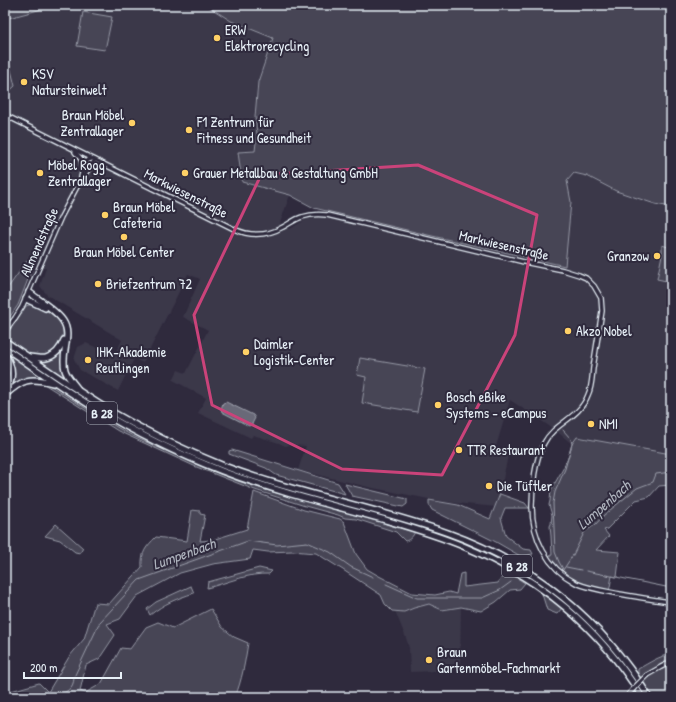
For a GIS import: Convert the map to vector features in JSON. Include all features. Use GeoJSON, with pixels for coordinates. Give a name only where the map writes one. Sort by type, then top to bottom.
{"type":"FeatureCollection","features":[{"type":"Feature","properties":{"kind":"highway"},"geometry":{"type":"LineString","coordinates":[[29,292],[57,314],[65,324],[67,334],[63,360],[64,368],[68,377],[80,392]]}},
{"type":"Feature","properties":{"kind":"highway"},"geometry":{"type":"LineString","coordinates":[[26,298],[42,306],[56,316],[62,323],[65,332],[63,344],[57,352],[46,358],[29,357]]}},
{"type":"Feature","properties":{"kind":"highway","name":"B 28"},"geometry":{"type":"LineString","coordinates":[[5,341],[112,412],[184,449],[275,483],[437,529],[462,538],[510,561],[555,591],[592,623],[624,660],[649,697]]}},
{"type":"Feature","properties":{"kind":"highway","name":"B 28"},"geometry":{"type":"LineString","coordinates":[[5,348],[97,410],[137,433],[206,465],[274,489],[438,536],[508,567],[556,599],[590,629],[620,664],[642,697]]}},
{"type":"Feature","properties":{"kind":"highway"},"geometry":{"type":"LineString","coordinates":[[5,354],[10,362],[12,375],[9,387],[5,394]]}},
{"type":"Feature","properties":{"kind":"highway"},"geometry":{"type":"LineString","coordinates":[[5,394],[16,385],[28,380],[34,379],[57,384]]}},
{"type":"Feature","properties":{"kind":"street","name":"Markwiesenstraße"},"geometry":{"type":"LineString","coordinates":[[5,115],[245,234],[256,235],[277,230],[304,216],[314,214],[327,215],[524,262],[564,270],[586,278],[599,293],[602,306],[590,391],[583,406],[576,414],[555,430],[541,449],[532,494],[532,511],[535,534],[551,563],[561,573],[577,583],[598,590],[671,602]]}},
{"type":"Feature","properties":{"kind":"street"},"geometry":{"type":"LineString","coordinates":[[73,149],[81,159],[84,166]]}},
{"type":"Feature","properties":{"kind":"street"},"geometry":{"type":"LineString","coordinates":[[84,166],[88,160],[93,159]]}},
{"type":"Feature","properties":{"kind":"street","name":"Allmendstraße"},"geometry":{"type":"LineString","coordinates":[[5,331],[15,318],[26,298],[51,238],[93,159]]}},
{"type":"Feature","properties":{"kind":"street","name":"Allmendstraße"},"geometry":{"type":"LineString","coordinates":[[80,181],[84,166]]}},
{"type":"Feature","properties":{"kind":"street"},"geometry":{"type":"LineString","coordinates":[[628,696],[647,675],[671,662]]}},
{"type":"Feature","properties":{"kind":"highlighted area"},"geometry":{"type":"Polygon","coordinates":[[[418,165],[537,215],[515,335],[442,475],[342,469],[212,405],[194,315],[261,175],[418,165]]]}},
{"type":"Feature","properties":{"kind":"shaded area"},"geometry":{"type":"Polygon","coordinates":[[[5,5],[206,5],[231,21],[273,38],[258,82],[255,117],[257,134],[255,151],[238,152],[242,182],[290,195],[280,223],[290,229],[308,218],[327,218],[520,265],[564,274],[571,202],[567,181],[574,173],[587,176],[616,191],[655,204],[671,207],[671,454],[578,437],[572,444],[555,430],[510,400],[495,450],[509,451],[497,507],[444,502],[368,487],[298,470],[306,446],[285,446],[253,435],[251,438],[198,413],[206,398],[173,380],[178,370],[186,373],[208,330],[183,317],[200,279],[188,274],[143,363],[134,359],[118,391],[80,370],[74,359],[78,347],[86,343],[114,355],[122,340],[47,295],[40,286],[46,268],[27,261],[5,292],[5,5]]]}},
{"type":"Feature","properties":{"kind":"shaded area"},"geometry":{"type":"Polygon","coordinates":[[[5,5],[57,5],[5,19],[5,5]]]}},
{"type":"Feature","properties":{"kind":"shaded area"},"geometry":{"type":"Polygon","coordinates":[[[206,5],[671,5],[671,207],[655,204],[616,191],[587,176],[574,173],[567,181],[571,202],[565,266],[314,208],[290,195],[242,182],[238,152],[255,151],[257,134],[255,117],[258,82],[273,38],[231,21],[206,5]]]}},
{"type":"Feature","properties":{"kind":"shaded area"},"geometry":{"type":"Polygon","coordinates":[[[83,12],[112,17],[105,50],[77,46],[83,12]]]}},
{"type":"Feature","properties":{"kind":"shaded area"},"geometry":{"type":"Polygon","coordinates":[[[5,46],[15,86],[5,95],[5,46]]]}},
{"type":"Feature","properties":{"kind":"shaded area"},"geometry":{"type":"Polygon","coordinates":[[[662,245],[671,248],[671,282],[657,279],[662,255],[662,245]]]}},
{"type":"Feature","properties":{"kind":"shaded area"},"geometry":{"type":"Polygon","coordinates":[[[27,261],[34,264],[18,305],[5,324],[5,292],[27,261]]]}},
{"type":"Feature","properties":{"kind":"shaded area"},"geometry":{"type":"Polygon","coordinates":[[[33,304],[56,317],[61,324],[63,331],[61,343],[57,349],[46,356],[33,356],[5,336],[26,306],[33,304]]]}},
{"type":"Feature","properties":{"kind":"shaded area"},"geometry":{"type":"Polygon","coordinates":[[[62,349],[63,372],[71,384],[36,359],[40,360],[62,349]]]}},
{"type":"Feature","properties":{"kind":"shaded area"},"geometry":{"type":"Polygon","coordinates":[[[5,351],[46,379],[34,378],[11,387],[12,382],[5,351]]]}},
{"type":"Feature","properties":{"kind":"shaded area"},"geometry":{"type":"Polygon","coordinates":[[[360,358],[425,369],[417,412],[362,403],[366,377],[357,375],[360,358]]]}},
{"type":"Feature","properties":{"kind":"shaded area"},"geometry":{"type":"Polygon","coordinates":[[[31,381],[44,383],[51,386],[135,437],[195,464],[238,481],[415,532],[411,538],[405,541],[396,532],[255,490],[194,466],[118,431],[44,384],[27,384],[5,399],[5,397],[18,387],[31,381]]]}},
{"type":"Feature","properties":{"kind":"shaded area"},"geometry":{"type":"Polygon","coordinates":[[[577,437],[671,454],[671,485],[659,486],[649,497],[636,500],[607,529],[604,530],[609,536],[596,550],[620,552],[617,577],[612,576],[609,592],[598,590],[569,578],[546,556],[552,555],[550,526],[552,515],[549,505],[551,490],[567,461],[572,444],[577,437]]]}},
{"type":"Feature","properties":{"kind":"shaded area"},"geometry":{"type":"Polygon","coordinates":[[[232,450],[338,483],[345,494],[276,475],[266,468],[229,454],[229,451],[232,450]]]}},
{"type":"Feature","properties":{"kind":"shaded area"},"geometry":{"type":"Polygon","coordinates":[[[345,484],[407,499],[407,504],[403,507],[352,496],[345,484]]]}},
{"type":"Feature","properties":{"kind":"shaded area"},"geometry":{"type":"Polygon","coordinates":[[[254,492],[304,510],[340,519],[344,522],[356,554],[367,569],[412,593],[435,595],[449,592],[456,594],[460,574],[464,573],[464,587],[498,583],[506,571],[525,583],[520,589],[510,590],[496,602],[481,611],[461,607],[442,610],[429,604],[404,612],[392,611],[385,604],[381,595],[316,553],[292,551],[268,552],[253,550],[250,559],[213,564],[180,573],[137,596],[120,619],[107,624],[115,635],[99,659],[86,665],[80,691],[85,693],[101,684],[121,648],[130,649],[146,627],[158,622],[173,628],[211,609],[222,627],[234,637],[248,643],[235,697],[5,697],[11,691],[39,683],[48,692],[69,657],[84,639],[95,603],[109,604],[142,567],[143,554],[149,544],[156,537],[187,541],[192,510],[200,511],[200,514],[205,515],[200,541],[212,540],[247,529],[254,492]]]}},
{"type":"Feature","properties":{"kind":"shaded area"},"geometry":{"type":"Polygon","coordinates":[[[500,494],[525,503],[529,508],[505,508],[501,518],[506,536],[523,549],[531,550],[533,554],[522,557],[496,542],[432,510],[429,505],[429,500],[458,505],[490,519],[500,494]]]}},
{"type":"Feature","properties":{"kind":"shaded area"},"geometry":{"type":"Polygon","coordinates":[[[56,524],[83,548],[80,553],[75,552],[60,540],[45,536],[56,524]]]}},
{"type":"Feature","properties":{"kind":"shaded area"},"geometry":{"type":"Polygon","coordinates":[[[259,568],[272,571],[269,574],[253,575],[207,588],[208,582],[259,568]]]}},
{"type":"Feature","properties":{"kind":"shaded area"},"geometry":{"type":"Polygon","coordinates":[[[191,586],[194,593],[161,607],[150,615],[147,609],[156,602],[191,586]]]}},
{"type":"Feature","properties":{"kind":"shaded area"},"geometry":{"type":"Polygon","coordinates":[[[542,594],[562,608],[557,614],[547,610],[542,594]]]}},
{"type":"Feature","properties":{"kind":"shaded area"},"geometry":{"type":"Polygon","coordinates":[[[430,604],[442,610],[461,607],[460,670],[410,672],[409,648],[395,611],[404,612],[430,604]]]}},
{"type":"Feature","properties":{"kind":"shaded area"},"geometry":{"type":"Polygon","coordinates":[[[671,654],[671,697],[652,697],[638,676],[638,669],[658,658],[671,654]]]}},
{"type":"Feature","properties":{"kind":"water"},"geometry":{"type":"Polygon","coordinates":[[[226,402],[253,415],[255,418],[252,424],[249,426],[222,412],[221,409],[223,403],[226,402]]]}},
{"type":"Feature","properties":{"kind":"waterway"},"geometry":{"type":"LineString","coordinates":[[563,430],[571,439],[572,444],[565,469],[555,492],[553,503],[555,552],[563,569]]}},
{"type":"Feature","properties":{"kind":"waterway","name":"Lumpenbach"},"geometry":{"type":"LineString","coordinates":[[563,570],[573,555],[585,531],[595,525],[604,515],[637,488],[653,482],[656,474],[671,472]]}},
{"type":"Feature","properties":{"kind":"waterway","name":"Lumpenbach"},"geometry":{"type":"LineString","coordinates":[[55,697],[71,688],[74,677],[100,622],[139,580],[248,541],[277,545],[307,542],[330,552],[351,567],[373,577]]}},
{"type":"Feature","properties":{"kind":"waterway"},"geometry":{"type":"LineString","coordinates":[[566,567],[581,570]]}},
{"type":"Feature","properties":{"kind":"waterway"},"geometry":{"type":"LineString","coordinates":[[586,571],[671,588]]}},
{"type":"Feature","properties":{"kind":"waterway","name":"Lumpenbach"},"geometry":{"type":"LineString","coordinates":[[386,584],[417,598],[482,598],[500,590],[511,582]]}},
{"type":"Feature","properties":{"kind":"place","name":"ERW Elektrorecycling"},"geometry":{"type":"Point","coordinates":[217,38]}},
{"type":"Feature","properties":{"kind":"place","name":"KSV Natursteinwelt"},"geometry":{"type":"Point","coordinates":[24,82]}},
{"type":"Feature","properties":{"kind":"place","name":"Braun Möbel Zentrallager"},"geometry":{"type":"Point","coordinates":[132,123]}},
{"type":"Feature","properties":{"kind":"place","name":"F1 Zentrum für Fitness und Gesundheit"},"geometry":{"type":"Point","coordinates":[189,130]}},
{"type":"Feature","properties":{"kind":"place","name":"Möbel Rogg Zentrallager"},"geometry":{"type":"Point","coordinates":[40,173]}},
{"type":"Feature","properties":{"kind":"place","name":"Grauer Metallbau & Gestaltung GmbH"},"geometry":{"type":"Point","coordinates":[185,173]}},
{"type":"Feature","properties":{"kind":"place","name":"Braun Möbel Cafeteria"},"geometry":{"type":"Point","coordinates":[105,215]}},
{"type":"Feature","properties":{"kind":"place","name":"Braun Möbel Center"},"geometry":{"type":"Point","coordinates":[124,237]}},
{"type":"Feature","properties":{"kind":"place","name":"Granzow"},"geometry":{"type":"Point","coordinates":[657,256]}},
{"type":"Feature","properties":{"kind":"place","name":"Briefzentrum 72"},"geometry":{"type":"Point","coordinates":[98,284]}},
{"type":"Feature","properties":{"kind":"place","name":"Akzo Nobel"},"geometry":{"type":"Point","coordinates":[568,331]}},
{"type":"Feature","properties":{"kind":"place","name":"Daimler Logistik-Center"},"geometry":{"type":"Point","coordinates":[246,352]}},
{"type":"Feature","properties":{"kind":"place","name":"IHK-Akademie Reutlingen"},"geometry":{"type":"Point","coordinates":[88,360]}},
{"type":"Feature","properties":{"kind":"place","name":"Bosch eBike Systems - eCampus"},"geometry":{"type":"Point","coordinates":[438,405]}},
{"type":"Feature","properties":{"kind":"place","name":"NMI"},"geometry":{"type":"Point","coordinates":[591,424]}},
{"type":"Feature","properties":{"kind":"place","name":"TTR Restaurant"},"geometry":{"type":"Point","coordinates":[459,450]}},
{"type":"Feature","properties":{"kind":"place","name":"Die Tüftler"},"geometry":{"type":"Point","coordinates":[489,486]}},
{"type":"Feature","properties":{"kind":"place","name":"Braun Gartenmöbel-Fachmarkt"},"geometry":{"type":"Point","coordinates":[429,660]}}]}
